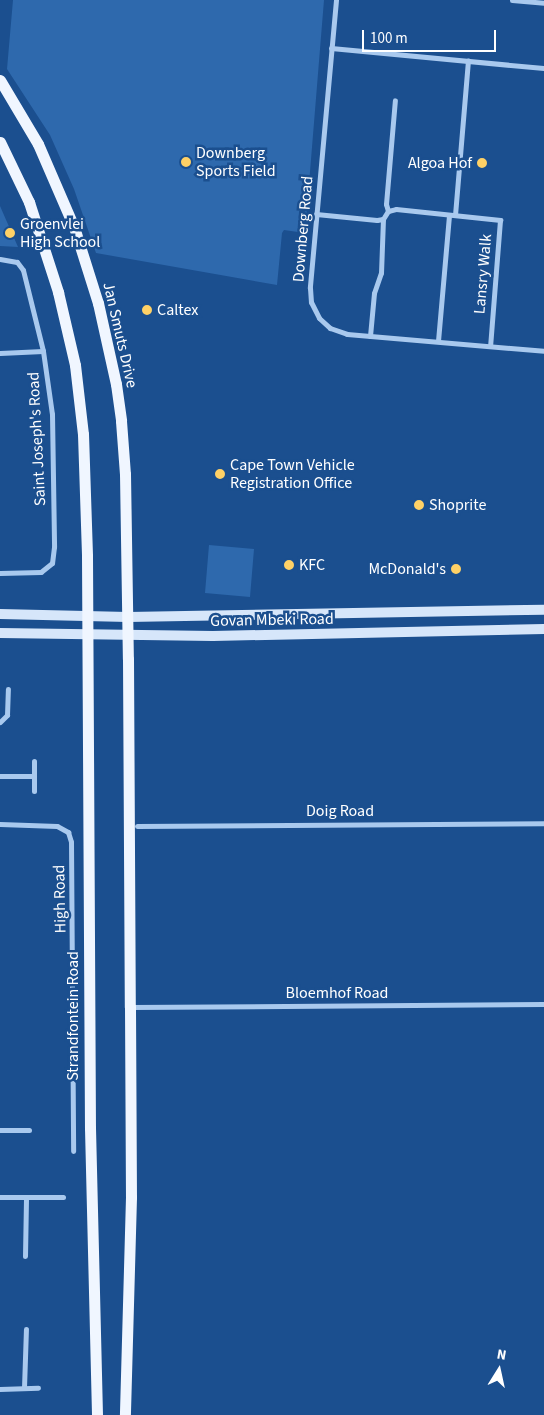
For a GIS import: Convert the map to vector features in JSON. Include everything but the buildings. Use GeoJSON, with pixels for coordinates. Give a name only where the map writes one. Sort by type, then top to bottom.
{"type":"FeatureCollection","features":[{"type":"Feature","properties":{"kind":"main road","name":"Jan Smuts Drive"},"geometry":{"type":"LineString","coordinates":[[0,80],[38,144],[59,189],[74,227],[98,303],[116,384],[121,421],[125,474],[128,616]]}},
{"type":"Feature","properties":{"kind":"main road"},"geometry":{"type":"LineString","coordinates":[[0,142],[29,202],[58,292],[75,365],[82,414],[85,472],[87,616]]}},
{"type":"Feature","properties":{"kind":"main road","name":"Govan Mbeki Road"},"geometry":{"type":"LineString","coordinates":[[0,614],[128,616],[544,610]]}},
{"type":"Feature","properties":{"kind":"main road","name":"Strandfontein Road"},"geometry":{"type":"LineString","coordinates":[[87,616],[90,1118],[97,1415]]}},
{"type":"Feature","properties":{"kind":"main road"},"geometry":{"type":"LineString","coordinates":[[125,1415],[131,1197],[128,616]]}},
{"type":"Feature","properties":{"kind":"main road","name":"Govan Mbeki Road"},"geometry":{"type":"LineString","coordinates":[[0,633],[282,635],[544,629]]}},
{"type":"Feature","properties":{"kind":"street","name":"Downberg Road"},"geometry":{"type":"LineString","coordinates":[[336,0],[310,288],[311,302],[319,318],[330,328],[347,334],[544,351]]}},
{"type":"Feature","properties":{"kind":"street"},"geometry":{"type":"LineString","coordinates":[[512,0],[544,3]]}},
{"type":"Feature","properties":{"kind":"street"},"geometry":{"type":"LineString","coordinates":[[331,48],[544,68]]}},
{"type":"Feature","properties":{"kind":"street"},"geometry":{"type":"LineString","coordinates":[[438,341],[468,61]]}},
{"type":"Feature","properties":{"kind":"street"},"geometry":{"type":"LineString","coordinates":[[370,336],[374,293],[381,273],[383,218],[388,211],[386,204],[395,100]]}},
{"type":"Feature","properties":{"kind":"street","name":"Lansry Walk"},"geometry":{"type":"LineString","coordinates":[[388,211],[396,210],[500,220],[490,346]]}},
{"type":"Feature","properties":{"kind":"street"},"geometry":{"type":"LineString","coordinates":[[316,214],[378,220],[383,218]]}},
{"type":"Feature","properties":{"kind":"street","name":"Saint Joseph's Road"},"geometry":{"type":"LineString","coordinates":[[0,259],[17,262],[24,270],[43,351],[52,414],[54,449],[54,559],[50,567],[41,572],[0,573]]}},
{"type":"Feature","properties":{"kind":"street"},"geometry":{"type":"LineString","coordinates":[[0,353],[43,351]]}},
{"type":"Feature","properties":{"kind":"street"},"geometry":{"type":"LineString","coordinates":[[0,722],[7,716],[8,689]]}},
{"type":"Feature","properties":{"kind":"street"},"geometry":{"type":"LineString","coordinates":[[34,761],[34,791]]}},
{"type":"Feature","properties":{"kind":"street"},"geometry":{"type":"LineString","coordinates":[[0,776],[34,776]]}},
{"type":"Feature","properties":{"kind":"street","name":"Doig Road"},"geometry":{"type":"LineString","coordinates":[[137,826],[544,823]]}},
{"type":"Feature","properties":{"kind":"street","name":"High Road"},"geometry":{"type":"LineString","coordinates":[[0,824],[57,826],[64,829],[72,842],[74,1150]]}},
{"type":"Feature","properties":{"kind":"street","name":"Bloemhof Road"},"geometry":{"type":"LineString","coordinates":[[130,1007],[544,1004]]}},
{"type":"Feature","properties":{"kind":"street"},"geometry":{"type":"LineString","coordinates":[[0,1130],[29,1130]]}},
{"type":"Feature","properties":{"kind":"street"},"geometry":{"type":"LineString","coordinates":[[0,1197],[63,1197]]}},
{"type":"Feature","properties":{"kind":"street"},"geometry":{"type":"LineString","coordinates":[[26,1197],[26,1256]]}},
{"type":"Feature","properties":{"kind":"street"},"geometry":{"type":"LineString","coordinates":[[24,1388],[26,1329]]}},
{"type":"Feature","properties":{"kind":"street"},"geometry":{"type":"LineString","coordinates":[[0,1389],[38,1388]]}},
{"type":"Feature","properties":{"kind":"shaded area","name":"Downberg Sports Field"},"geometry":{"type":"Polygon","coordinates":[[[13,0],[324,0],[305,233],[284,230],[282,233],[277,285],[96,253],[74,189],[50,135],[7,69],[13,0]]]}},
{"type":"Feature","properties":{"kind":"shaded area"},"geometry":{"type":"Polygon","coordinates":[[[0,206],[18,247],[0,246],[0,206]]]}},
{"type":"Feature","properties":{"kind":"shaded area"},"geometry":{"type":"Polygon","coordinates":[[[209,545],[254,549],[250,597],[205,593],[209,545]]]}},
{"type":"Feature","properties":{"kind":"place","name":"Downberg Sports Field"},"geometry":{"type":"Point","coordinates":[186,162]}},
{"type":"Feature","properties":{"kind":"place","name":"Algoa Hof"},"geometry":{"type":"Point","coordinates":[482,163]}},
{"type":"Feature","properties":{"kind":"place","name":"Groenvlei High School"},"geometry":{"type":"Point","coordinates":[10,233]}},
{"type":"Feature","properties":{"kind":"place","name":"Caltex"},"geometry":{"type":"Point","coordinates":[147,310]}},
{"type":"Feature","properties":{"kind":"place","name":"Cape Town Vehicle Registration Office"},"geometry":{"type":"Point","coordinates":[220,474]}},
{"type":"Feature","properties":{"kind":"place","name":"Shoprite"},"geometry":{"type":"Point","coordinates":[419,505]}},
{"type":"Feature","properties":{"kind":"place","name":"KFC"},"geometry":{"type":"Point","coordinates":[289,565]}},
{"type":"Feature","properties":{"kind":"place","name":"McDonald's"},"geometry":{"type":"Point","coordinates":[456,569]}}]}
